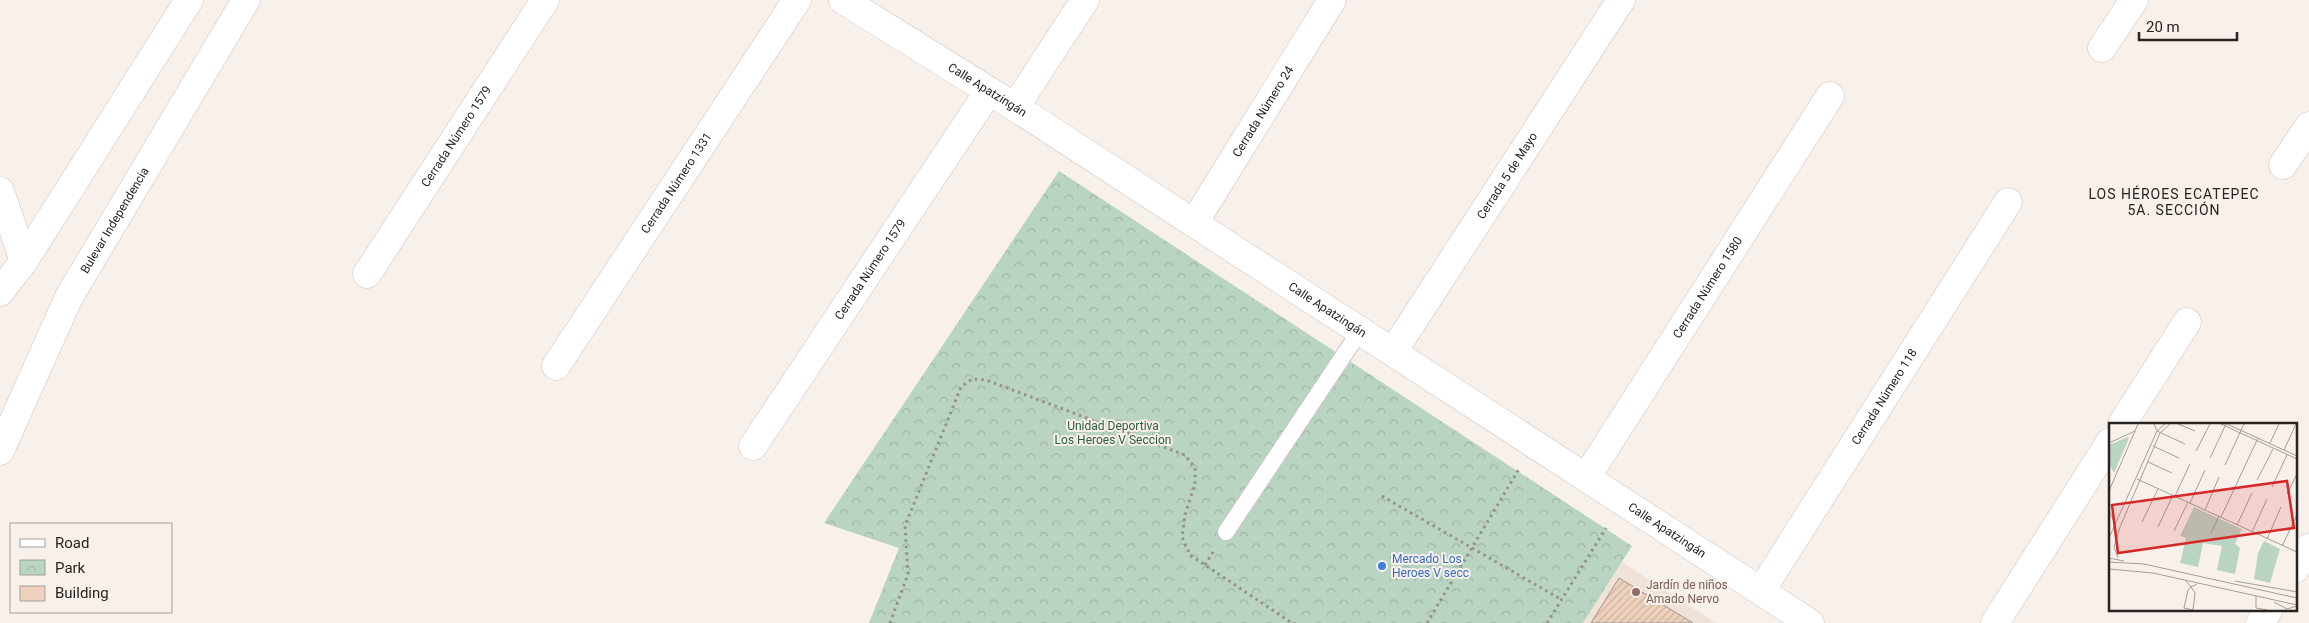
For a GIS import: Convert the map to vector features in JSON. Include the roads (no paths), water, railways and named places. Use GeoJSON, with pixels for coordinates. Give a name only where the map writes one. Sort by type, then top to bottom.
{"type":"FeatureCollection","features":[{"type":"Feature","properties":{"kind":"street"},"geometry":{"type":"LineString","coordinates":[[0,292],[24,261],[189,0]]}},
{"type":"Feature","properties":{"kind":"street","name":"Bulevar Independencia"},"geometry":{"type":"LineString","coordinates":[[0,451],[69,297],[246,0]]}},
{"type":"Feature","properties":{"kind":"street","name":"Cerrada Número 1579"},"geometry":{"type":"LineString","coordinates":[[367,274],[545,0]]}},
{"type":"Feature","properties":{"kind":"street","name":"Cerrada Número 1331"},"geometry":{"type":"LineString","coordinates":[[556,366],[797,0]]}},
{"type":"Feature","properties":{"kind":"street","name":"Calle Apatzingán"},"geometry":{"type":"LineString","coordinates":[[843,0],[1015,107],[1810,623]]}},
{"type":"Feature","properties":{"kind":"street"},"geometry":{"type":"LineString","coordinates":[[1015,107],[1084,0]]}},
{"type":"Feature","properties":{"kind":"street","name":"Cerrada Número 24"},"geometry":{"type":"LineString","coordinates":[[1194,223],[1332,0]]}},
{"type":"Feature","properties":{"kind":"street","name":"Cerrada 5 de Mayo"},"geometry":{"type":"LineString","coordinates":[[1393,352],[1621,0]]}},
{"type":"Feature","properties":{"kind":"street"},"geometry":{"type":"LineString","coordinates":[[2102,48],[2134,0]]}},
{"type":"Feature","properties":{"kind":"street","name":"Cerrada Número 1579"},"geometry":{"type":"LineString","coordinates":[[754,446],[988,91]]}},
{"type":"Feature","properties":{"kind":"street","name":"Cerrada Número 1580"},"geometry":{"type":"LineString","coordinates":[[1586,478],[1830,96]]}},
{"type":"Feature","properties":{"kind":"street"},"geometry":{"type":"LineString","coordinates":[[2283,165],[2309,126]]}},
{"type":"Feature","properties":{"kind":"street"},"geometry":{"type":"LineString","coordinates":[[0,191],[24,261]]}},
{"type":"Feature","properties":{"kind":"street","name":"Cerrada Número 118"},"geometry":{"type":"LineString","coordinates":[[1761,591],[2008,202]]}},
{"type":"Feature","properties":{"kind":"street"},"geometry":{"type":"LineString","coordinates":[[2123,423],[2187,322]]}},
{"type":"Feature","properties":{"kind":"street"},"geometry":{"type":"LineString","coordinates":[[1995,623],[2109,444]]}},
{"type":"Feature","properties":{"kind":"street"},"geometry":{"type":"LineString","coordinates":[[2296,568],[2309,548]]}},
{"type":"Feature","properties":{"kind":"street"},"geometry":{"type":"LineString","coordinates":[[2260,623],[2268,610]]}},
{"type":"Feature","properties":{"kind":"lane"},"geometry":{"type":"LineString","coordinates":[[1226,532],[1360,331]]}},
{"type":"Feature","properties":{"kind":"place","name":"Mercado Los Heroes V secc"},"geometry":{"type":"Point","coordinates":[1382,566]}},
{"type":"Feature","properties":{"kind":"place","name":"Jardín de niños Amado Nervo"},"geometry":{"type":"Point","coordinates":[1636,592]}},
{"type":"Feature","properties":{"kind":"district","name":"LOS HÉROES ECATEPEC 5A. SECCIÓN"},"geometry":{"type":"Point","coordinates":[2174,202]}},
{"type":"Feature","properties":{"kind":"park label","name":"Unidad Deportiva Los Heroes V Seccion"},"geometry":{"type":"Point","coordinates":[1113,433]}}]}
